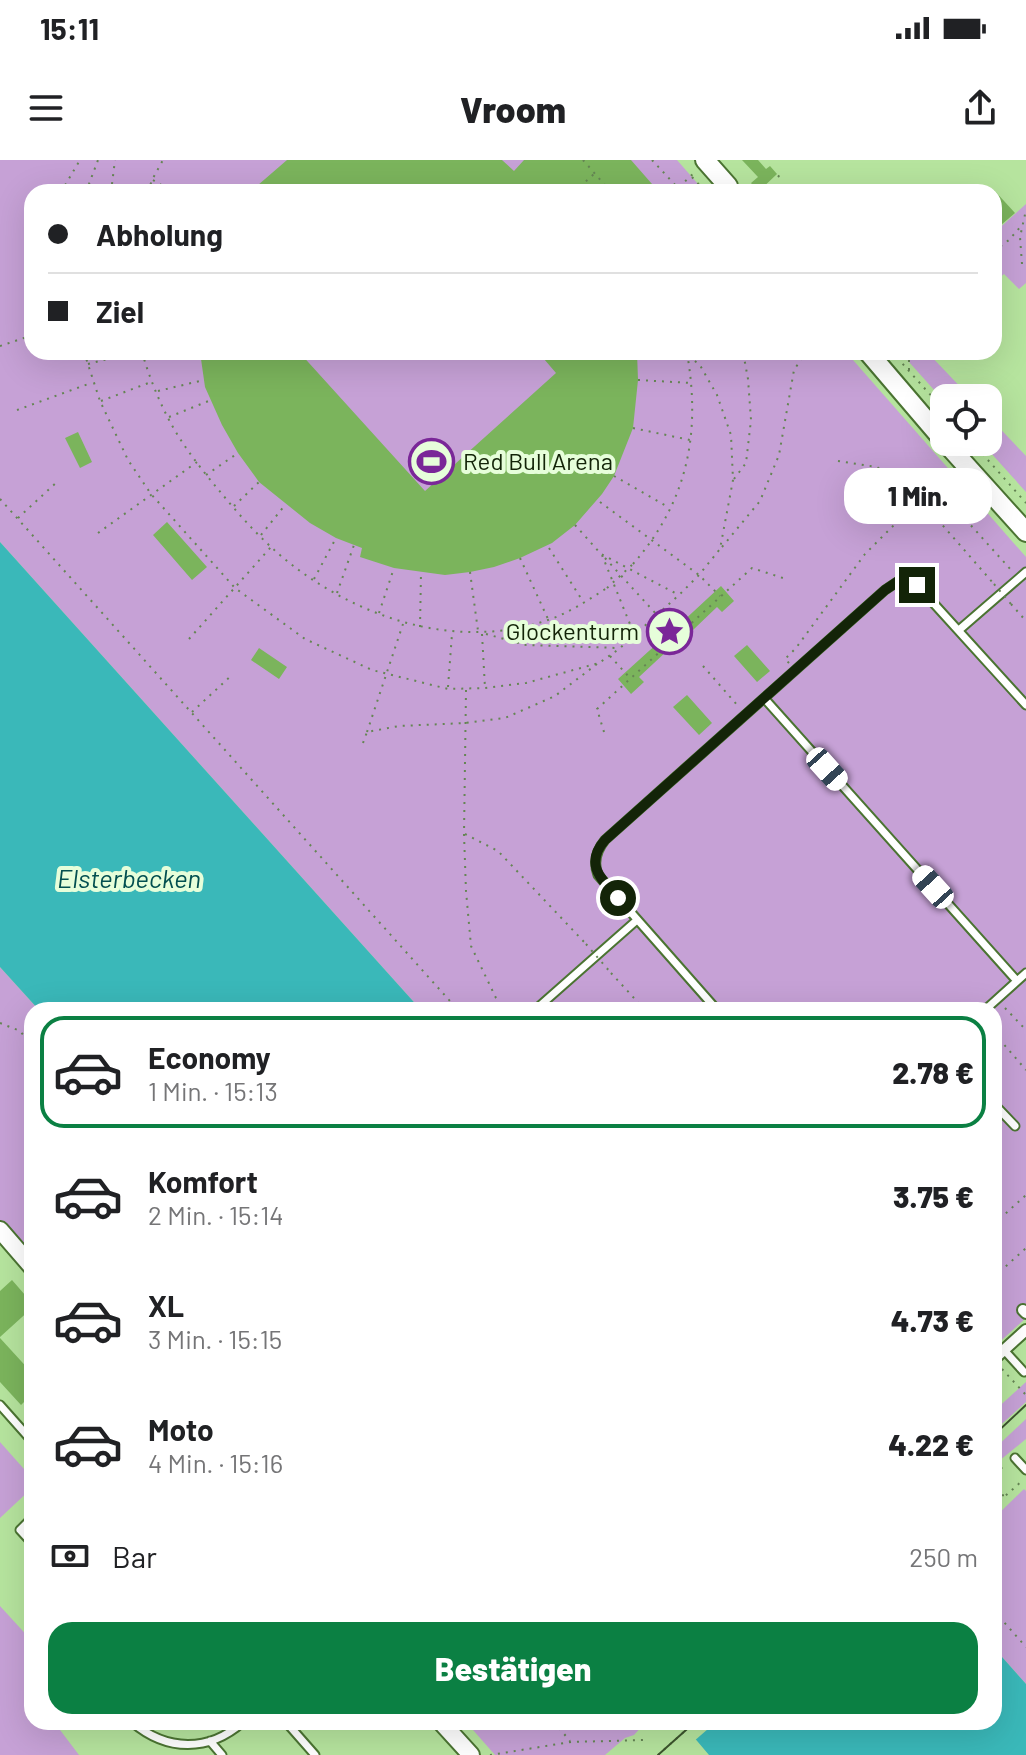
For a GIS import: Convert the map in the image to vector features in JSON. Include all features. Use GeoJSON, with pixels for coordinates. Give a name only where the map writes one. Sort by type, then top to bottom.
{"type":"FeatureCollection","features":[{"type":"Feature","properties":{"kind":"main road"},"geometry":{"type":"LineString","coordinates":[[705,160],[726,184]]}},
{"type":"Feature","properties":{"kind":"main road"},"geometry":{"type":"LineString","coordinates":[[875,360],[930,425]]}},
{"type":"Feature","properties":{"kind":"main road"},"geometry":{"type":"LineString","coordinates":[[957,456],[1026,532]]}},
{"type":"Feature","properties":{"kind":"street"},"geometry":{"type":"LineString","coordinates":[[4,1242],[24,1260]]}},
{"type":"Feature","properties":{"kind":"street"},"geometry":{"type":"LineString","coordinates":[[1004,1350],[1026,1330]]}},
{"type":"Feature","properties":{"kind":"street"},"geometry":{"type":"LineString","coordinates":[[448,1730],[471,1755]]}},
{"type":"Feature","properties":{"kind":"lane"},"geometry":{"type":"LineString","coordinates":[[959,630],[1026,572]]}},
{"type":"Feature","properties":{"kind":"lane"},"geometry":{"type":"LineString","coordinates":[[710,1002],[598,875],[595,860],[600,846],[885,590],[900,580],[917,585],[1026,705]]}},
{"type":"Feature","properties":{"kind":"lane"},"geometry":{"type":"LineString","coordinates":[[764,698],[1022,980],[994,1002]]}},
{"type":"Feature","properties":{"kind":"lane"},"geometry":{"type":"LineString","coordinates":[[544,1002],[637,920]]}},
{"type":"Feature","properties":{"kind":"lane"},"geometry":{"type":"LineString","coordinates":[[1002,1112],[1015,1126]]}},
{"type":"Feature","properties":{"kind":"lane"},"geometry":{"type":"LineString","coordinates":[[1004,1350],[1024,1372]]}},
{"type":"Feature","properties":{"kind":"lane"},"geometry":{"type":"LineString","coordinates":[[0,1405],[24,1432]]}},
{"type":"Feature","properties":{"kind":"lane"},"geometry":{"type":"LineString","coordinates":[[1015,1458],[1026,1470]]}},
{"type":"Feature","properties":{"kind":"lane"},"geometry":{"type":"LineString","coordinates":[[144,1730],[174,1743],[198,1744],[233,1730]]}},
{"type":"Feature","properties":{"kind":"lane"},"geometry":{"type":"LineString","coordinates":[[293,1730],[315,1755]]}},
{"type":"Feature","properties":{"kind":"lane"},"geometry":{"type":"LineString","coordinates":[[210,1741],[222,1755]]}},
{"type":"Feature","properties":{"kind":"path"},"geometry":{"type":"LineString","coordinates":[[66,184],[80,160]]}},
{"type":"Feature","properties":{"kind":"path"},"geometry":{"type":"LineString","coordinates":[[89,184],[98,160]]}},
{"type":"Feature","properties":{"kind":"path"},"geometry":{"type":"LineString","coordinates":[[112,184],[115,160]]}},
{"type":"Feature","properties":{"kind":"path"},"geometry":{"type":"LineString","coordinates":[[151,184],[163,160]]}},
{"type":"Feature","properties":{"kind":"path"},"geometry":{"type":"LineString","coordinates":[[583,160],[604,184]]}},
{"type":"Feature","properties":{"kind":"path"},"geometry":{"type":"LineString","coordinates":[[652,160],[674,184]]}},
{"type":"Feature","properties":{"kind":"path"},"geometry":{"type":"LineString","coordinates":[[778,177],[783,171]]}},
{"type":"Feature","properties":{"kind":"path"},"geometry":{"type":"LineString","coordinates":[[583,184],[595,174]]}},
{"type":"Feature","properties":{"kind":"path"},"geometry":{"type":"LineString","coordinates":[[152,180],[159,184]]}},
{"type":"Feature","properties":{"kind":"path"},"geometry":{"type":"LineString","coordinates":[[1022,264],[1020,237],[1026,210]]}},
{"type":"Feature","properties":{"kind":"path"},"geometry":{"type":"LineString","coordinates":[[1002,245],[1024,223]]}},
{"type":"Feature","properties":{"kind":"path"},"geometry":{"type":"LineString","coordinates":[[0,346],[24,337]]}},
{"type":"Feature","properties":{"kind":"path"},"geometry":{"type":"LineString","coordinates":[[86,360],[100,401],[128,460],[151,494],[235,588],[305,639],[372,670],[448,689],[526,683],[599,663]]}},
{"type":"Feature","properties":{"kind":"path"},"geometry":{"type":"LineString","coordinates":[[87,365],[105,360]]}},
{"type":"Feature","properties":{"kind":"path"},"geometry":{"type":"LineString","coordinates":[[144,360],[167,417],[206,475],[260,536],[298,570],[378,614],[420,627],[452,632],[518,628],[548,620],[607,588],[653,541],[681,483],[688,460],[694,412],[688,360]]}},
{"type":"Feature","properties":{"kind":"path"},"geometry":{"type":"LineString","coordinates":[[694,360],[717,395],[731,435],[733,480],[720,549]]}},
{"type":"Feature","properties":{"kind":"path"},"geometry":{"type":"LineString","coordinates":[[733,480],[746,463],[751,420],[744,360]]}},
{"type":"Feature","properties":{"kind":"path"},"geometry":{"type":"LineString","coordinates":[[367,732],[399,726],[505,718],[555,696],[619,649],[699,575],[760,501],[779,455],[794,370],[801,360]]}},
{"type":"Feature","properties":{"kind":"path"},"geometry":{"type":"LineString","coordinates":[[899,360],[930,394]]}},
{"type":"Feature","properties":{"kind":"path"},"geometry":{"type":"LineString","coordinates":[[909,360],[909,371]]}},
{"type":"Feature","properties":{"kind":"path"},"geometry":{"type":"LineString","coordinates":[[156,392],[204,380]]}},
{"type":"Feature","properties":{"kind":"path"},"geometry":{"type":"LineString","coordinates":[[640,380],[692,383]]}},
{"type":"Feature","properties":{"kind":"path"},"geometry":{"type":"LineString","coordinates":[[100,401],[151,382]]}},
{"type":"Feature","properties":{"kind":"path"},"geometry":{"type":"LineString","coordinates":[[17,410],[93,383]]}},
{"type":"Feature","properties":{"kind":"path"},"geometry":{"type":"LineString","coordinates":[[167,417],[211,400]]}},
{"type":"Feature","properties":{"kind":"path"},"geometry":{"type":"LineString","coordinates":[[633,428],[690,440]]}},
{"type":"Feature","properties":{"kind":"path"},"geometry":{"type":"LineString","coordinates":[[206,475],[236,454]]}},
{"type":"Feature","properties":{"kind":"path"},"geometry":{"type":"LineString","coordinates":[[985,456],[1026,502]]}},
{"type":"Feature","properties":{"kind":"path"},"geometry":{"type":"LineString","coordinates":[[838,461],[877,467],[911,492],[1026,621]]}},
{"type":"Feature","properties":{"kind":"path"},"geometry":{"type":"LineString","coordinates":[[98,533],[197,462]]}},
{"type":"Feature","properties":{"kind":"path"},"geometry":{"type":"LineString","coordinates":[[614,476],[670,508]]}},
{"type":"Feature","properties":{"kind":"path"},"geometry":{"type":"LineString","coordinates":[[17,519],[58,481]]}},
{"type":"Feature","properties":{"kind":"path"},"geometry":{"type":"LineString","coordinates":[[233,506],[259,482]]}},
{"type":"Feature","properties":{"kind":"path"},"geometry":{"type":"LineString","coordinates":[[911,492],[949,501],[1018,578]]}},
{"type":"Feature","properties":{"kind":"path"},"geometry":{"type":"LineString","coordinates":[[0,499],[451,1002]]}},
{"type":"Feature","properties":{"kind":"path"},"geometry":{"type":"LineString","coordinates":[[810,657],[789,663],[785,659],[865,554],[919,500]]}},
{"type":"Feature","properties":{"kind":"path"},"geometry":{"type":"LineString","coordinates":[[600,502],[699,575],[721,597]]}},
{"type":"Feature","properties":{"kind":"path"},"geometry":{"type":"LineString","coordinates":[[260,536],[285,505]]}},
{"type":"Feature","properties":{"kind":"path"},"geometry":{"type":"LineString","coordinates":[[575,525],[657,615]]}},
{"type":"Feature","properties":{"kind":"path"},"geometry":{"type":"LineString","coordinates":[[313,580],[336,538]]}},
{"type":"Feature","properties":{"kind":"path"},"geometry":{"type":"LineString","coordinates":[[337,594],[354,545]]}},
{"type":"Feature","properties":{"kind":"path"},"geometry":{"type":"LineString","coordinates":[[189,639],[272,546]]}},
{"type":"Feature","properties":{"kind":"path"},"geometry":{"type":"LineString","coordinates":[[549,548],[584,603]]}},
{"type":"Feature","properties":{"kind":"path"},"geometry":{"type":"LineString","coordinates":[[601,554],[679,595]]}},
{"type":"Feature","properties":{"kind":"path"},"geometry":{"type":"LineString","coordinates":[[601,554],[634,634]]}},
{"type":"Feature","properties":{"kind":"path"},"geometry":{"type":"LineString","coordinates":[[520,558],[548,620]]}},
{"type":"Feature","properties":{"kind":"path"},"geometry":{"type":"LineString","coordinates":[[604,732],[597,709],[752,568],[783,578]]}},
{"type":"Feature","properties":{"kind":"path"},"geometry":{"type":"LineString","coordinates":[[378,614],[393,570]]}},
{"type":"Feature","properties":{"kind":"path"},"geometry":{"type":"LineString","coordinates":[[470,572],[485,688]]}},
{"type":"Feature","properties":{"kind":"path"},"geometry":{"type":"LineString","coordinates":[[420,627],[421,573]]}},
{"type":"Feature","properties":{"kind":"path"},"geometry":{"type":"LineString","coordinates":[[363,743],[404,623]]}},
{"type":"Feature","properties":{"kind":"path"},"geometry":{"type":"LineString","coordinates":[[448,689],[452,632]]}},
{"type":"Feature","properties":{"kind":"path"},"geometry":{"type":"LineString","coordinates":[[480,632],[526,645],[619,649]]}},
{"type":"Feature","properties":{"kind":"path"},"geometry":{"type":"LineString","coordinates":[[610,656],[631,679]]}},
{"type":"Feature","properties":{"kind":"path"},"geometry":{"type":"LineString","coordinates":[[703,666],[740,708]]}},
{"type":"Feature","properties":{"kind":"path"},"geometry":{"type":"LineString","coordinates":[[191,713],[233,674]]}},
{"type":"Feature","properties":{"kind":"path"},"geometry":{"type":"LineString","coordinates":[[466,689],[464,834],[471,946],[499,1002]]}},
{"type":"Feature","properties":{"kind":"path"},"geometry":{"type":"LineString","coordinates":[[464,834],[498,851],[638,1002]]}},
{"type":"Feature","properties":{"kind":"path"},"geometry":{"type":"LineString","coordinates":[[997,999],[1000,1002]]}},
{"type":"Feature","properties":{"kind":"path"},"geometry":{"type":"LineString","coordinates":[[1002,1004],[1026,1030]]}},
{"type":"Feature","properties":{"kind":"path"},"geometry":{"type":"LineString","coordinates":[[0,1023],[20,1031],[24,1036]]}},
{"type":"Feature","properties":{"kind":"path"},"geometry":{"type":"LineString","coordinates":[[1002,1042],[1026,1070]]}},
{"type":"Feature","properties":{"kind":"path"},"geometry":{"type":"LineString","coordinates":[[1002,1217],[1026,1195]]}},
{"type":"Feature","properties":{"kind":"path"},"geometry":{"type":"LineString","coordinates":[[1002,1270],[1026,1248]]}},
{"type":"Feature","properties":{"kind":"path"},"geometry":{"type":"LineString","coordinates":[[1002,1368],[1026,1395]]}},
{"type":"Feature","properties":{"kind":"path"},"geometry":{"type":"LineString","coordinates":[[1002,1467],[1015,1458]]}},
{"type":"Feature","properties":{"kind":"path"},"geometry":{"type":"LineString","coordinates":[[1002,1499],[1026,1477]]}},
{"type":"Feature","properties":{"kind":"path"},"geometry":{"type":"LineString","coordinates":[[1002,1495],[1007,1494]]}},
{"type":"Feature","properties":{"kind":"path"},"geometry":{"type":"LineString","coordinates":[[1002,1620],[1026,1647]]}},
{"type":"Feature","properties":{"kind":"path"},"geometry":{"type":"LineString","coordinates":[[561,1730],[571,1742]]}},
{"type":"Feature","properties":{"kind":"path"},"geometry":{"type":"LineString","coordinates":[[658,1755],[686,1730]]}},
{"type":"Feature","properties":{"kind":"path"},"geometry":{"type":"LineString","coordinates":[[490,1755],[571,1742],[645,1740]]}},
{"type":"Feature","properties":{"kind":"shaded area"},"geometry":{"type":"Polygon","coordinates":[[[0,160],[677,160],[698,184],[24,184],[24,360],[853,360],[930,448],[930,456],[937,456],[1026,557],[1026,1318],[1002,1340],[1002,1002],[414,1002],[0,542],[0,160]]]}},
{"type":"Feature","properties":{"kind":"shaded area"},"geometry":{"type":"Polygon","coordinates":[[[1026,204],[1026,283],[1019,289],[1004,274],[1002,276],[1002,226],[1026,204]]]}},
{"type":"Feature","properties":{"kind":"shaded area"},"geometry":{"type":"Polygon","coordinates":[[[907,360],[935,360],[958,384],[930,385],[907,360]]]}},
{"type":"Feature","properties":{"kind":"shaded area"},"geometry":{"type":"Polygon","coordinates":[[[1002,431],[1026,456],[1026,492],[994,456],[1002,456],[1002,431]]]}},
{"type":"Feature","properties":{"kind":"shaded area"},"geometry":{"type":"Polygon","coordinates":[[[0,967],[32,1002],[24,1002],[24,1256],[0,1229],[0,967]]]}},
{"type":"Feature","properties":{"kind":"shaded area"},"geometry":{"type":"Polygon","coordinates":[[[1026,1382],[1026,1402],[1002,1424],[1002,1404],[1026,1382]]]}},
{"type":"Feature","properties":{"kind":"shaded area"},"geometry":{"type":"Polygon","coordinates":[[[1026,1419],[1026,1439],[1002,1458],[1002,1442],[1026,1419]]]}},
{"type":"Feature","properties":{"kind":"shaded area"},"geometry":{"type":"Polygon","coordinates":[[[0,1442],[24,1469],[24,1496],[0,1518],[0,1442]]]}},
{"type":"Feature","properties":{"kind":"shaded area"},"geometry":{"type":"Polygon","coordinates":[[[1024,1489],[1026,1491],[1026,1684],[1002,1657],[1002,1510],[1024,1489]]]}},
{"type":"Feature","properties":{"kind":"shaded area"},"geometry":{"type":"Polygon","coordinates":[[[0,1606],[24,1632],[24,1730],[60,1730],[79,1755],[0,1755],[0,1606]]]}},
{"type":"Feature","properties":{"kind":"shaded area"},"geometry":{"type":"Polygon","coordinates":[[[473,1730],[639,1730],[605,1755],[495,1755],[473,1730]]]}},
{"type":"Feature","properties":{"kind":"water","name":"Elsterbecken"},"geometry":{"type":"Polygon","coordinates":[[[0,542],[414,1002],[32,1002],[0,967],[0,542]]]}},
{"type":"Feature","properties":{"kind":"water"},"geometry":{"type":"Polygon","coordinates":[[[1002,1657],[1026,1684],[1026,1755],[709,1755],[688,1730],[1002,1730],[1002,1657]]]}},
{"type":"Feature","properties":{"kind":"pier"},"geometry":{"type":"Polygon","coordinates":[[[683,1730],[707,1730],[693,1742],[683,1730]]]}},
{"type":"Feature","properties":{"kind":"building"},"geometry":{"type":"Polygon","coordinates":[[[287,160],[502,160],[514,171],[524,160],[631,160],[652,184],[259,184],[287,160]]]}},
{"type":"Feature","properties":{"kind":"building"},"geometry":{"type":"Polygon","coordinates":[[[742,160],[758,160],[766,169],[770,166],[777,174],[766,184],[752,184],[758,177],[742,160]]]}},
{"type":"Feature","properties":{"kind":"building"},"geometry":{"type":"Polygon","coordinates":[[[1002,199],[1015,213],[1002,224],[1002,199]]]}},
{"type":"Feature","properties":{"kind":"building","name":"Red Bull Arena"},"geometry":{"type":"Polygon","coordinates":[[[201,360],[306,360],[425,491],[556,373],[545,360],[637,360],[633,428],[614,476],[575,525],[552,543],[520,558],[494,567],[445,575],[394,568],[360,557],[362,548],[310,523],[259,482],[222,425],[205,387],[201,360]]]}},
{"type":"Feature","properties":{"kind":"building"},"geometry":{"type":"Polygon","coordinates":[[[78,432],[92,462],[80,468],[65,438],[78,432]]]}},
{"type":"Feature","properties":{"kind":"building"},"geometry":{"type":"Polygon","coordinates":[[[167,522],[207,567],[192,580],[153,535],[167,522]]]}},
{"type":"Feature","properties":{"kind":"building"},"geometry":{"type":"Polygon","coordinates":[[[721,586],[734,601],[722,612],[717,607],[670,652],[668,650],[639,677],[644,682],[631,694],[618,679],[660,641],[650,630],[670,613],[680,624],[721,586]]]}},
{"type":"Feature","properties":{"kind":"building"},"geometry":{"type":"Polygon","coordinates":[[[747,645],[770,671],[757,682],[734,656],[747,645]]]}},
{"type":"Feature","properties":{"kind":"building"},"geometry":{"type":"Polygon","coordinates":[[[259,648],[287,667],[279,679],[251,660],[259,648]]]}},
{"type":"Feature","properties":{"kind":"building"},"geometry":{"type":"Polygon","coordinates":[[[687,695],[712,723],[699,735],[673,707],[687,695]]]}},
{"type":"Feature","properties":{"kind":"building"},"geometry":{"type":"Polygon","coordinates":[[[12,1280],[24,1294],[24,1315],[0,1337],[0,1291],[12,1280]]]}},
{"type":"Feature","properties":{"kind":"building"},"geometry":{"type":"Polygon","coordinates":[[[0,1338],[24,1364],[24,1402],[21,1405],[0,1382],[0,1338]]]}},
{"type":"Feature","properties":{"kind":"tram line"},"geometry":{"type":"LineString","coordinates":[[1002,1428],[1026,1405]]}},
{"type":"Feature","properties":{"kind":"tram line"},"geometry":{"type":"LineString","coordinates":[[658,1755],[686,1730]]}},
{"type":"Feature","properties":{"kind":"place","name":"Red Bull Arena"},"geometry":{"type":"Point","coordinates":[432,462]}},
{"type":"Feature","properties":{"kind":"place","name":"Glockenturm"},"geometry":{"type":"Point","coordinates":[670,632]}},
{"type":"Feature","properties":{"kind":"route"},"geometry":{"type":"LineString","coordinates":[[618,898],[596,870],[597,853],[605,840],[885,590],[900,580],[917,585]]}}]}
